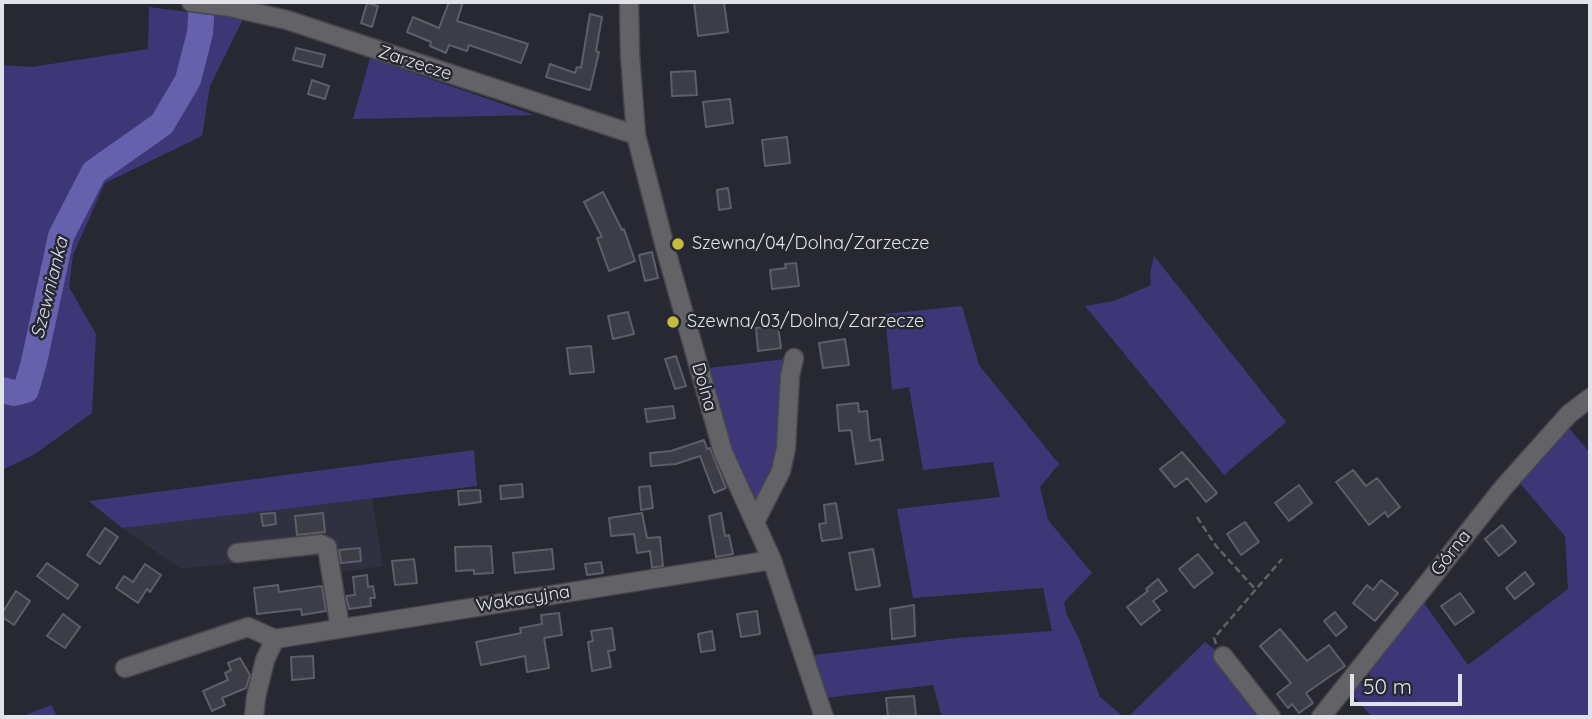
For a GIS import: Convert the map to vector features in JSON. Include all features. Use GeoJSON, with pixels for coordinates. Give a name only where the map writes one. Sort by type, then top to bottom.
{"type":"FeatureCollection","features":[{"type":"Feature","properties":{"kind":"street","name":"Zarzecze"},"geometry":{"type":"LineString","coordinates":[[191,2],[230,7],[287,20],[636,135]]}},
{"type":"Feature","properties":{"kind":"street","name":"Dolna"},"geometry":{"type":"LineString","coordinates":[[629,2],[636,135],[709,409],[723,452],[772,560],[824,717]]}},
{"type":"Feature","properties":{"kind":"street"},"geometry":{"type":"LineString","coordinates":[[755,522],[780,471],[786,447],[790,376],[794,358]]}},
{"type":"Feature","properties":{"kind":"street","name":"Górna"},"geometry":{"type":"LineString","coordinates":[[1321,717],[1503,488],[1569,414],[1590,398]]}},
{"type":"Feature","properties":{"kind":"street"},"geometry":{"type":"LineString","coordinates":[[237,554],[321,544],[327,547],[340,628]]}},
{"type":"Feature","properties":{"kind":"street","name":"Wakacyjna"},"geometry":{"type":"LineString","coordinates":[[125,668],[248,627],[275,639],[772,560]]}},
{"type":"Feature","properties":{"kind":"street"},"geometry":{"type":"LineString","coordinates":[[254,717],[265,660],[275,639]]}},
{"type":"Feature","properties":{"kind":"street"},"geometry":{"type":"LineString","coordinates":[[1223,656],[1271,717]]}},
{"type":"Feature","properties":{"kind":"path"},"geometry":{"type":"LineString","coordinates":[[1197,517],[1216,546],[1256,590]]}},
{"type":"Feature","properties":{"kind":"path"},"geometry":{"type":"LineString","coordinates":[[1223,656],[1214,638],[1282,559]]}},
{"type":"Feature","properties":{"kind":"shaded area"},"geometry":{"type":"Polygon","coordinates":[[[149,7],[243,19],[210,86],[202,136],[105,183],[73,255],[69,287],[96,334],[92,413],[35,454],[2,470],[2,65],[32,67],[148,49],[149,7]]]}},
{"type":"Feature","properties":{"kind":"shaded area"},"geometry":{"type":"Polygon","coordinates":[[[370,58],[534,115],[535,115],[353,119],[370,58]]]}},
{"type":"Feature","properties":{"kind":"shaded area"},"geometry":{"type":"Polygon","coordinates":[[[1154,256],[1286,422],[1224,475],[1085,306],[1114,301],[1151,285],[1150,274],[1154,256]]]}},
{"type":"Feature","properties":{"kind":"shaded area"},"geometry":{"type":"Polygon","coordinates":[[[962,306],[979,365],[1059,464],[1040,487],[1048,520],[1092,573],[1064,602],[1067,615],[1079,639],[1100,697],[1124,717],[942,717],[933,685],[825,698],[814,655],[957,638],[1052,631],[1043,588],[913,598],[897,509],[1000,497],[993,462],[923,470],[909,387],[892,390],[885,314],[962,306]]]}},
{"type":"Feature","properties":{"kind":"shaded area"},"geometry":{"type":"Polygon","coordinates":[[[794,358],[787,420],[760,512],[725,436],[709,368],[794,358]]]}},
{"type":"Feature","properties":{"kind":"shaded area"},"geometry":{"type":"Polygon","coordinates":[[[1566,425],[1590,453],[1590,717],[1372,717],[1349,691],[1424,603],[1468,665],[1568,589],[1565,536],[1517,480],[1566,425]]]}},
{"type":"Feature","properties":{"kind":"shaded area"},"geometry":{"type":"Polygon","coordinates":[[[474,450],[477,486],[122,528],[89,501],[474,450]]]}},
{"type":"Feature","properties":{"kind":"shaded area"},"geometry":{"type":"Polygon","coordinates":[[[372,497],[383,566],[322,575],[320,555],[181,569],[122,528],[372,497]]]}},
{"type":"Feature","properties":{"kind":"shaded area"},"geometry":{"type":"Polygon","coordinates":[[[1205,642],[1223,656],[1271,717],[1128,717],[1205,642]]]}},
{"type":"Feature","properties":{"kind":"shaded area"},"geometry":{"type":"Polygon","coordinates":[[[52,705],[57,717],[20,717],[52,705]]]}},
{"type":"Feature","properties":{"kind":"building"},"geometry":{"type":"Polygon","coordinates":[[[449,2],[463,2],[457,21],[528,44],[521,63],[469,45],[467,51],[449,45],[446,53],[430,46],[431,42],[407,32],[413,17],[439,28],[449,2]]]}},
{"type":"Feature","properties":{"kind":"building"},"geometry":{"type":"Polygon","coordinates":[[[694,2],[724,2],[728,32],[698,36],[694,2]]]}},
{"type":"Feature","properties":{"kind":"building"},"geometry":{"type":"Polygon","coordinates":[[[367,3],[378,6],[372,27],[361,23],[367,3]]]}},
{"type":"Feature","properties":{"kind":"building"},"geometry":{"type":"Polygon","coordinates":[[[590,14],[602,17],[596,51],[599,52],[590,90],[546,77],[550,64],[575,73],[577,67],[581,68],[590,14]]]}},
{"type":"Feature","properties":{"kind":"building"},"geometry":{"type":"Polygon","coordinates":[[[296,48],[325,55],[322,67],[293,60],[296,48]]]}},
{"type":"Feature","properties":{"kind":"building"},"geometry":{"type":"Polygon","coordinates":[[[695,71],[697,95],[672,96],[671,72],[695,71]]]}},
{"type":"Feature","properties":{"kind":"building"},"geometry":{"type":"Polygon","coordinates":[[[312,80],[329,86],[325,99],[308,94],[312,80]]]}},
{"type":"Feature","properties":{"kind":"building"},"geometry":{"type":"Polygon","coordinates":[[[730,99],[733,123],[706,127],[703,102],[730,99]]]}},
{"type":"Feature","properties":{"kind":"building"},"geometry":{"type":"Polygon","coordinates":[[[787,137],[790,163],[765,166],[762,140],[787,137]]]}},
{"type":"Feature","properties":{"kind":"building"},"geometry":{"type":"Polygon","coordinates":[[[728,188],[731,208],[719,210],[717,190],[728,188]]]}},
{"type":"Feature","properties":{"kind":"building"},"geometry":{"type":"Polygon","coordinates":[[[603,192],[622,230],[624,229],[635,261],[609,271],[597,238],[602,237],[584,202],[603,192]]]}},
{"type":"Feature","properties":{"kind":"building"},"geometry":{"type":"Polygon","coordinates":[[[652,252],[658,278],[645,281],[639,255],[652,252]]]}},
{"type":"Feature","properties":{"kind":"building"},"geometry":{"type":"Polygon","coordinates":[[[796,263],[799,286],[772,289],[770,270],[786,268],[785,264],[796,263]]]}},
{"type":"Feature","properties":{"kind":"building"},"geometry":{"type":"Polygon","coordinates":[[[628,312],[634,334],[613,339],[608,316],[628,312]]]}},
{"type":"Feature","properties":{"kind":"building"},"geometry":{"type":"Polygon","coordinates":[[[778,325],[781,348],[758,351],[756,328],[778,325]]]}},
{"type":"Feature","properties":{"kind":"building"},"geometry":{"type":"Polygon","coordinates":[[[845,339],[849,365],[823,368],[819,343],[845,339]]]}},
{"type":"Feature","properties":{"kind":"building"},"geometry":{"type":"Polygon","coordinates":[[[591,346],[594,372],[570,374],[567,348],[591,346]]]}},
{"type":"Feature","properties":{"kind":"building"},"geometry":{"type":"Polygon","coordinates":[[[676,356],[686,386],[675,389],[665,359],[676,356]]]}},
{"type":"Feature","properties":{"kind":"building"},"geometry":{"type":"Polygon","coordinates":[[[858,403],[859,412],[867,411],[870,441],[880,439],[883,460],[856,464],[851,430],[839,431],[837,405],[858,403]]]}},
{"type":"Feature","properties":{"kind":"building"},"geometry":{"type":"Polygon","coordinates":[[[673,406],[675,418],[647,422],[645,409],[673,406]]]}},
{"type":"Feature","properties":{"kind":"building"},"geometry":{"type":"Polygon","coordinates":[[[704,440],[707,449],[710,448],[726,488],[714,493],[700,456],[676,464],[651,466],[650,453],[671,451],[704,440]]]}},
{"type":"Feature","properties":{"kind":"building"},"geometry":{"type":"Polygon","coordinates":[[[1182,452],[1217,493],[1206,502],[1187,478],[1175,487],[1160,469],[1182,452]]]}},
{"type":"Feature","properties":{"kind":"building"},"geometry":{"type":"Polygon","coordinates":[[[1353,470],[1366,486],[1377,478],[1400,507],[1388,517],[1385,512],[1369,525],[1336,482],[1353,470]]]}},
{"type":"Feature","properties":{"kind":"building"},"geometry":{"type":"Polygon","coordinates":[[[522,484],[523,497],[501,499],[500,486],[522,484]]]}},
{"type":"Feature","properties":{"kind":"building"},"geometry":{"type":"Polygon","coordinates":[[[1299,485],[1312,503],[1289,521],[1275,503],[1299,485]]]}},
{"type":"Feature","properties":{"kind":"building"},"geometry":{"type":"Polygon","coordinates":[[[650,486],[653,508],[641,510],[639,487],[650,486]]]}},
{"type":"Feature","properties":{"kind":"building"},"geometry":{"type":"Polygon","coordinates":[[[480,490],[481,502],[459,505],[458,491],[480,490]]]}},
{"type":"Feature","properties":{"kind":"building"},"geometry":{"type":"Polygon","coordinates":[[[836,503],[842,538],[822,541],[819,524],[826,523],[824,505],[836,503]]]}},
{"type":"Feature","properties":{"kind":"building"},"geometry":{"type":"Polygon","coordinates":[[[275,513],[276,524],[263,526],[261,514],[275,513]]]}},
{"type":"Feature","properties":{"kind":"building"},"geometry":{"type":"Polygon","coordinates":[[[323,513],[325,532],[297,535],[295,516],[323,513]]]}},
{"type":"Feature","properties":{"kind":"building"},"geometry":{"type":"Polygon","coordinates":[[[642,513],[647,538],[660,537],[663,566],[652,568],[650,551],[637,553],[634,534],[611,536],[609,518],[642,513]]]}},
{"type":"Feature","properties":{"kind":"building"},"geometry":{"type":"Polygon","coordinates":[[[721,513],[725,536],[729,535],[733,554],[716,557],[709,516],[721,513]]]}},
{"type":"Feature","properties":{"kind":"building"},"geometry":{"type":"Polygon","coordinates":[[[1245,522],[1259,542],[1241,555],[1227,534],[1245,522]]]}},
{"type":"Feature","properties":{"kind":"building"},"geometry":{"type":"Polygon","coordinates":[[[1502,525],[1516,542],[1499,556],[1485,539],[1502,525]]]}},
{"type":"Feature","properties":{"kind":"building"},"geometry":{"type":"Polygon","coordinates":[[[105,528],[118,537],[100,564],[87,555],[105,528]]]}},
{"type":"Feature","properties":{"kind":"building"},"geometry":{"type":"Polygon","coordinates":[[[491,546],[493,573],[456,571],[455,547],[491,546]]]}},
{"type":"Feature","properties":{"kind":"building"},"geometry":{"type":"Polygon","coordinates":[[[360,548],[361,561],[341,563],[339,550],[360,548]]]}},
{"type":"Feature","properties":{"kind":"building"},"geometry":{"type":"Polygon","coordinates":[[[552,549],[554,569],[515,573],[513,553],[552,549]]]}},
{"type":"Feature","properties":{"kind":"building"},"geometry":{"type":"Polygon","coordinates":[[[873,549],[880,586],[856,590],[849,553],[873,549]]]}},
{"type":"Feature","properties":{"kind":"building"},"geometry":{"type":"Polygon","coordinates":[[[1198,554],[1213,573],[1194,588],[1179,569],[1198,554]]]}},
{"type":"Feature","properties":{"kind":"building"},"geometry":{"type":"Polygon","coordinates":[[[414,559],[417,583],[395,585],[392,561],[414,559]]]}},
{"type":"Feature","properties":{"kind":"building"},"geometry":{"type":"Polygon","coordinates":[[[601,562],[603,573],[587,575],[585,564],[601,562]]]}},
{"type":"Feature","properties":{"kind":"building"},"geometry":{"type":"Polygon","coordinates":[[[47,563],[78,585],[68,599],[37,576],[47,563]]]}},
{"type":"Feature","properties":{"kind":"building"},"geometry":{"type":"Polygon","coordinates":[[[145,564],[161,575],[150,592],[147,589],[138,603],[116,588],[124,576],[133,582],[145,564]]]}},
{"type":"Feature","properties":{"kind":"building"},"geometry":{"type":"Polygon","coordinates":[[[1525,572],[1534,584],[1515,599],[1506,588],[1525,572]]]}},
{"type":"Feature","properties":{"kind":"building"},"geometry":{"type":"Polygon","coordinates":[[[367,575],[368,587],[373,586],[375,598],[370,598],[371,606],[349,609],[346,596],[355,595],[353,577],[367,575]]]}},
{"type":"Feature","properties":{"kind":"building"},"geometry":{"type":"Polygon","coordinates":[[[1158,579],[1167,591],[1153,601],[1160,610],[1141,625],[1127,607],[1148,591],[1146,589],[1158,579]]]}},
{"type":"Feature","properties":{"kind":"building"},"geometry":{"type":"Polygon","coordinates":[[[1381,580],[1398,593],[1375,621],[1353,603],[1367,585],[1373,590],[1381,580]]]}},
{"type":"Feature","properties":{"kind":"building"},"geometry":{"type":"Polygon","coordinates":[[[278,585],[279,592],[322,586],[326,611],[302,615],[301,609],[257,614],[254,588],[278,585]]]}},
{"type":"Feature","properties":{"kind":"building"},"geometry":{"type":"Polygon","coordinates":[[[16,591],[30,601],[14,625],[2,617],[2,613],[16,591]]]}},
{"type":"Feature","properties":{"kind":"building"},"geometry":{"type":"Polygon","coordinates":[[[1460,593],[1474,612],[1455,625],[1441,606],[1460,593]]]}},
{"type":"Feature","properties":{"kind":"building"},"geometry":{"type":"Polygon","coordinates":[[[914,605],[915,636],[892,639],[890,609],[914,605]]]}},
{"type":"Feature","properties":{"kind":"building"},"geometry":{"type":"Polygon","coordinates":[[[757,611],[760,634],[741,637],[737,614],[757,611]]]}},
{"type":"Feature","properties":{"kind":"building"},"geometry":{"type":"Polygon","coordinates":[[[1335,612],[1347,627],[1336,636],[1324,621],[1335,612]]]}},
{"type":"Feature","properties":{"kind":"building"},"geometry":{"type":"Polygon","coordinates":[[[559,613],[562,635],[544,638],[549,668],[527,672],[525,656],[481,665],[476,642],[521,633],[520,628],[542,624],[541,615],[559,613]]]}},
{"type":"Feature","properties":{"kind":"building"},"geometry":{"type":"Polygon","coordinates":[[[63,614],[80,627],[65,648],[47,636],[63,614]]]}},
{"type":"Feature","properties":{"kind":"building"},"geometry":{"type":"Polygon","coordinates":[[[612,628],[615,650],[608,651],[611,667],[592,671],[588,642],[593,641],[591,631],[612,628]]]}},
{"type":"Feature","properties":{"kind":"building"},"geometry":{"type":"Polygon","coordinates":[[[1280,629],[1307,661],[1329,645],[1345,666],[1306,693],[1313,703],[1299,713],[1292,704],[1288,708],[1277,694],[1291,683],[1260,646],[1280,629]]]}},
{"type":"Feature","properties":{"kind":"building"},"geometry":{"type":"Polygon","coordinates":[[[712,631],[715,650],[701,652],[698,634],[712,631]]]}},
{"type":"Feature","properties":{"kind":"building"},"geometry":{"type":"Polygon","coordinates":[[[313,656],[314,678],[292,680],[291,657],[313,656]]]}},
{"type":"Feature","properties":{"kind":"building"},"geometry":{"type":"Polygon","coordinates":[[[240,658],[250,675],[246,688],[222,698],[225,705],[212,711],[203,691],[228,680],[225,673],[231,670],[228,663],[240,658]]]}},
{"type":"Feature","properties":{"kind":"building"},"geometry":{"type":"Polygon","coordinates":[[[914,696],[916,717],[888,717],[886,698],[914,696]]]}},
{"type":"Feature","properties":{"kind":"waterway","name":"Szewnianka"},"geometry":{"type":"LineString","coordinates":[[2,390],[14,393],[26,390],[61,236],[94,172],[162,124],[188,80],[200,33],[202,2]]}},
{"type":"Feature","properties":{"kind":"place","name":"Szewna/04/Dolna/Zarzecze"},"geometry":{"type":"Point","coordinates":[678,244]}},
{"type":"Feature","properties":{"kind":"place","name":"Szewna/03/Dolna/Zarzecze"},"geometry":{"type":"Point","coordinates":[673,322]}}]}
